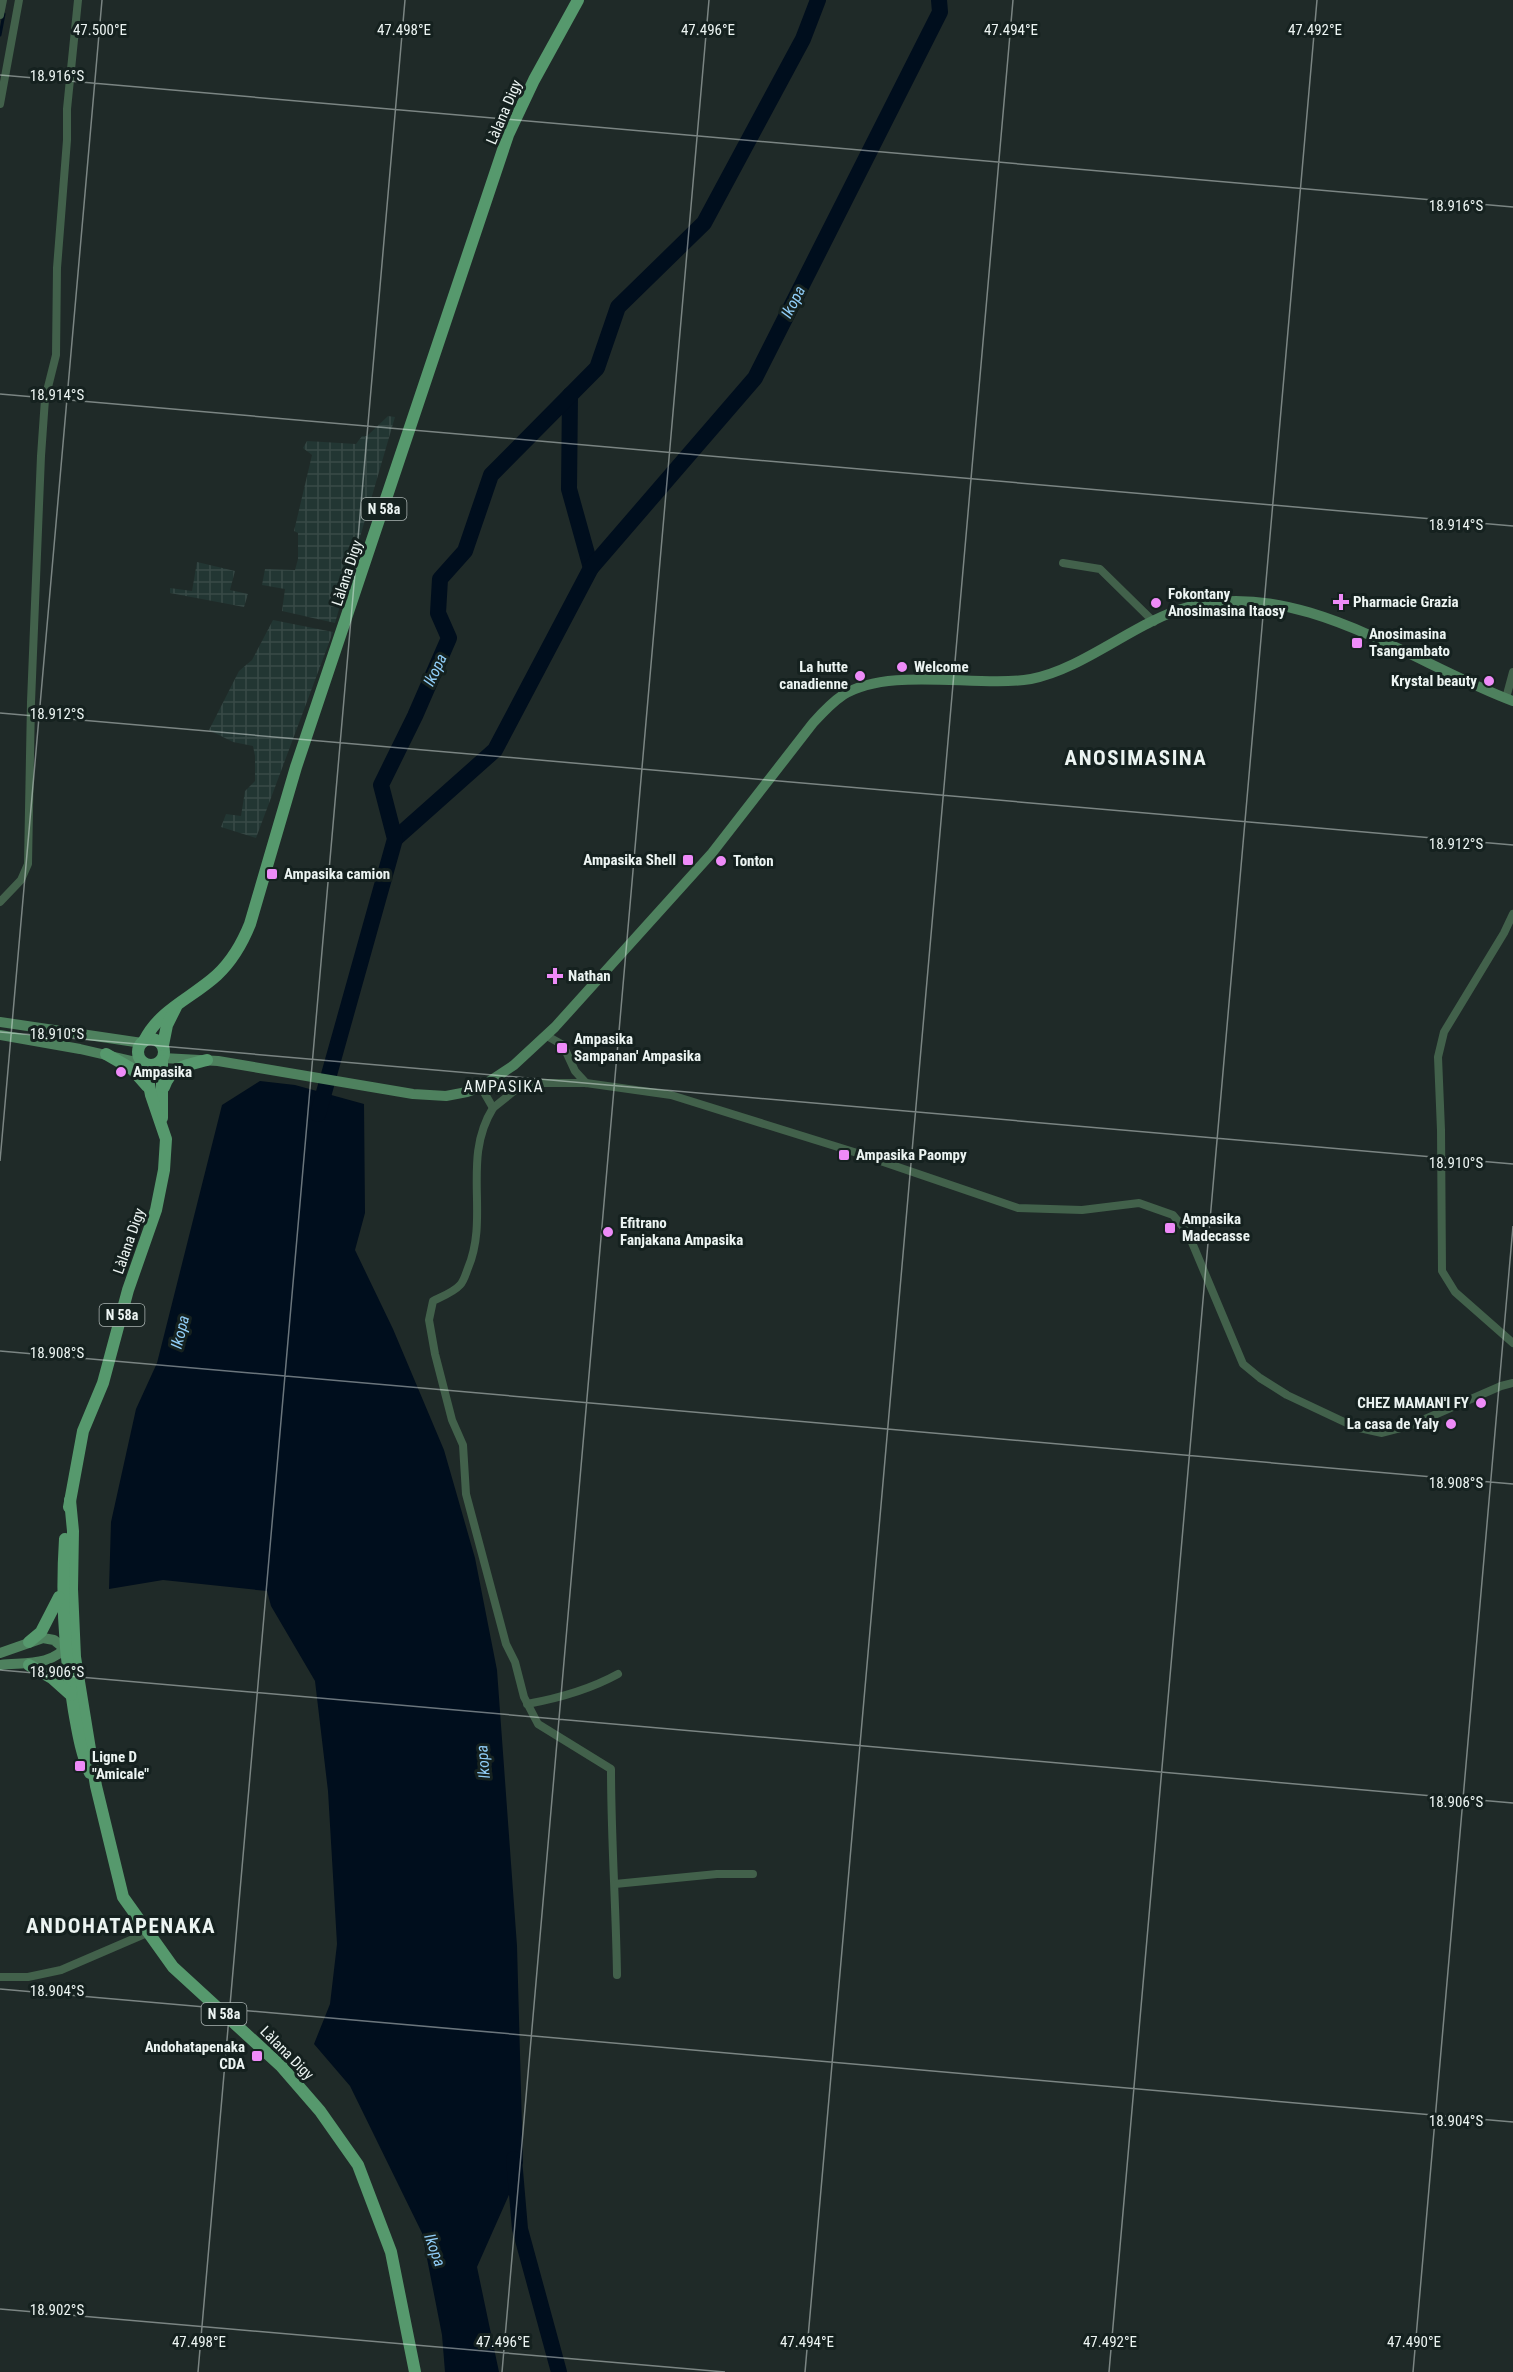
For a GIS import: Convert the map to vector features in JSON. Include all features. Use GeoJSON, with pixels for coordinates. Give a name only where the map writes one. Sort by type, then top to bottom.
{"type":"FeatureCollection","features":[{"type":"Feature","properties":{"kind":"main road","name":"Làlana Digy"},"geometry":{"type":"LineString","coordinates":[[178,1004],[215,977],[242,945],[296,767],[508,135],[534,80],[578,0]]}},
{"type":"Feature","properties":{"kind":"main road","name":"N 58a"},"geometry":{"type":"LineString","coordinates":[[143,1042],[159,1018],[178,1004]]}},
{"type":"Feature","properties":{"kind":"main road","name":"N 58a"},"geometry":{"type":"LineString","coordinates":[[157,1091],[167,1025],[178,1004]]}},
{"type":"Feature","properties":{"kind":"main road"},"geometry":{"type":"LineString","coordinates":[[154,1039],[163,1053],[154,1065],[145,1064],[138,1056],[143,1042],[154,1039]]}},
{"type":"Feature","properties":{"kind":"main road"},"geometry":{"type":"LineString","coordinates":[[106,1054],[132,1069],[157,1091],[177,1068],[212,1060]]}},
{"type":"Feature","properties":{"kind":"main road","name":"N 58a"},"geometry":{"type":"LineString","coordinates":[[145,1064],[157,1091]]}},
{"type":"Feature","properties":{"kind":"main road","name":"Làlana Digy"},"geometry":{"type":"LineString","coordinates":[[96,1786],[81,1755],[65,1649],[62,1590],[70,1500],[83,1431],[103,1383],[128,1290],[156,1210],[166,1148],[157,1091]]}},
{"type":"Feature","properties":{"kind":"main road","name":"Làlana Digy"},"geometry":{"type":"LineString","coordinates":[[70,1500],[73,1531],[75,1657],[96,1786],[123,1897],[173,1967],[281,2066],[320,2111],[358,2164],[391,2252],[415,2372]]}},
{"type":"Feature","properties":{"kind":"main road"},"geometry":{"type":"LineString","coordinates":[[29,1642],[41,1632],[62,1590]]}},
{"type":"Feature","properties":{"kind":"main road"},"geometry":{"type":"LineString","coordinates":[[29,1665],[52,1678],[71,1695]]}},
{"type":"Feature","properties":{"kind":"street"},"geometry":{"type":"LineString","coordinates":[[0,15],[3,0]]}},
{"type":"Feature","properties":{"kind":"street"},"geometry":{"type":"LineString","coordinates":[[0,104],[19,0]]}},
{"type":"Feature","properties":{"kind":"street"},"geometry":{"type":"LineString","coordinates":[[0,902],[27,872],[28,864],[31,702],[41,456],[45,399],[56,355],[57,268],[67,140],[67,109],[78,0]]}},
{"type":"Feature","properties":{"kind":"street"},"geometry":{"type":"LineString","coordinates":[[1064,563],[1100,569],[1154,622]]}},
{"type":"Feature","properties":{"kind":"street"},"geometry":{"type":"LineString","coordinates":[[163,1053],[394,1091],[447,1096],[481,1087],[514,1065],[547,1036],[712,853],[813,723],[830,705],[845,694],[882,683],[907,680],[1009,681],[1033,678],[1057,671],[1188,607],[1232,601],[1311,613],[1365,633],[1509,699],[1513,672]]}},
{"type":"Feature","properties":{"kind":"street"},"geometry":{"type":"LineString","coordinates":[[1513,914],[1504,933],[1444,1032],[1438,1057],[1442,1130],[1442,1271],[1455,1292],[1513,1343]]}},
{"type":"Feature","properties":{"kind":"street"},"geometry":{"type":"LineString","coordinates":[[0,1021],[143,1042]]}},
{"type":"Feature","properties":{"kind":"street"},"geometry":{"type":"LineString","coordinates":[[0,1035],[106,1054],[145,1064]]}},
{"type":"Feature","properties":{"kind":"street"},"geometry":{"type":"LineString","coordinates":[[547,1036],[563,1045],[574,1071],[586,1083]]}},
{"type":"Feature","properties":{"kind":"street"},"geometry":{"type":"LineString","coordinates":[[617,1975],[611,1769],[538,1724],[528,1704],[515,1662],[506,1644],[466,1494],[462,1445],[452,1420],[429,1320],[433,1301],[461,1285],[474,1254],[478,1222],[475,1188],[478,1142],[486,1119],[493,1108],[524,1083],[586,1083],[671,1095],[854,1152],[1018,1208],[1082,1210],[1139,1203],[1173,1215],[1188,1233],[1198,1254],[1243,1364],[1287,1395],[1355,1427],[1382,1432],[1409,1426],[1513,1383]]}},
{"type":"Feature","properties":{"kind":"street"},"geometry":{"type":"LineString","coordinates":[[481,1087],[493,1108]]}},
{"type":"Feature","properties":{"kind":"street"},"geometry":{"type":"LineString","coordinates":[[0,1653],[43,1638],[54,1640],[75,1657]]}},
{"type":"Feature","properties":{"kind":"street"},"geometry":{"type":"LineString","coordinates":[[0,1665],[29,1665],[52,1658],[65,1649],[73,1638]]}},
{"type":"Feature","properties":{"kind":"street"},"geometry":{"type":"LineString","coordinates":[[528,1704],[564,1697],[593,1688],[618,1674]]}},
{"type":"Feature","properties":{"kind":"street"},"geometry":{"type":"LineString","coordinates":[[615,1884],[717,1874],[753,1874]]}},
{"type":"Feature","properties":{"kind":"street"},"geometry":{"type":"LineString","coordinates":[[0,1977],[28,1977],[61,1970],[147,1933]]}},
{"type":"Feature","properties":{"kind":"shaded area"},"geometry":{"type":"Polygon","coordinates":[[[388,416],[395,417],[335,623],[282,611],[285,589],[262,585],[265,569],[295,570],[298,559],[298,533],[294,531],[312,455],[303,448],[307,441],[356,444],[362,436],[367,436],[388,416]]]}},
{"type":"Feature","properties":{"kind":"shaded area"},"geometry":{"type":"Polygon","coordinates":[[[197,562],[235,571],[230,590],[248,594],[244,607],[170,593],[170,588],[192,591],[197,562]]]}},
{"type":"Feature","properties":{"kind":"shaded area"},"geometry":{"type":"Polygon","coordinates":[[[273,620],[333,632],[256,838],[221,827],[226,814],[241,816],[245,791],[255,781],[253,746],[233,742],[209,730],[239,671],[252,660],[273,620]]]}},
{"type":"Feature","properties":{"kind":"water"},"geometry":{"type":"Polygon","coordinates":[[[260,1081],[295,1085],[364,1104],[365,1213],[355,1250],[393,1329],[444,1450],[475,1558],[497,1670],[517,1946],[523,2163],[477,2267],[499,2372],[445,2372],[442,2335],[422,2233],[350,2086],[314,2044],[330,2004],[337,1944],[328,1791],[315,1681],[271,1606],[267,1591],[163,1580],[109,1589],[111,1522],[136,1409],[157,1363],[222,1105],[260,1081]]]}},
{"type":"Feature","properties":{"kind":"waterway","name":"Ikopa"},"geometry":{"type":"LineString","coordinates":[[318,1114],[395,839],[381,785],[415,716],[449,638],[438,613],[440,579],[465,551],[491,475],[597,368],[618,307],[704,223],[803,39],[818,0]]}},
{"type":"Feature","properties":{"kind":"waterway","name":"Ikopa"},"geometry":{"type":"LineString","coordinates":[[395,839],[495,750],[591,568],[755,378],[940,12],[939,0]]}},
{"type":"Feature","properties":{"kind":"waterway"},"geometry":{"type":"LineString","coordinates":[[0,35],[4,14]]}},
{"type":"Feature","properties":{"kind":"waterway","name":"Ikopa"},"geometry":{"type":"LineString","coordinates":[[570,395],[569,489],[591,568]]}},
{"type":"Feature","properties":{"kind":"waterway","name":"Ikopa"},"geometry":{"type":"LineString","coordinates":[[514,2159],[520,2229],[559,2372]]}},
{"type":"Feature","properties":{"kind":"place","name":"Pharmacie Grazia"},"geometry":{"type":"Point","coordinates":[1341,602]}},
{"type":"Feature","properties":{"kind":"place","name":"Fokontany Anosimasina Itaosy"},"geometry":{"type":"Point","coordinates":[1156,603]}},
{"type":"Feature","properties":{"kind":"place","name":"Anosimasina Tsangambato"},"geometry":{"type":"Point","coordinates":[1357,643]}},
{"type":"Feature","properties":{"kind":"place","name":"Welcome"},"geometry":{"type":"Point","coordinates":[902,667]}},
{"type":"Feature","properties":{"kind":"place","name":"La hutte canadienne"},"geometry":{"type":"Point","coordinates":[860,676]}},
{"type":"Feature","properties":{"kind":"place","name":"Krystal beauty"},"geometry":{"type":"Point","coordinates":[1489,681]}},
{"type":"Feature","properties":{"kind":"place","name":"Ampasika Shell"},"geometry":{"type":"Point","coordinates":[688,860]}},
{"type":"Feature","properties":{"kind":"place","name":"Tonton"},"geometry":{"type":"Point","coordinates":[721,861]}},
{"type":"Feature","properties":{"kind":"place","name":"Ampasika camion"},"geometry":{"type":"Point","coordinates":[272,874]}},
{"type":"Feature","properties":{"kind":"place","name":"Nathan"},"geometry":{"type":"Point","coordinates":[555,976]}},
{"type":"Feature","properties":{"kind":"place","name":"Ampasika Sampanan' Ampasika"},"geometry":{"type":"Point","coordinates":[562,1048]}},
{"type":"Feature","properties":{"kind":"place","name":"Ampasika"},"geometry":{"type":"Point","coordinates":[121,1072]}},
{"type":"Feature","properties":{"kind":"place","name":"Ampasika Paompy"},"geometry":{"type":"Point","coordinates":[844,1155]}},
{"type":"Feature","properties":{"kind":"place","name":"Ampasika Madecasse"},"geometry":{"type":"Point","coordinates":[1170,1228]}},
{"type":"Feature","properties":{"kind":"place","name":"Efitrano Fanjakana Ampasika"},"geometry":{"type":"Point","coordinates":[608,1232]}},
{"type":"Feature","properties":{"kind":"place","name":"CHEZ MAMAN'I FY"},"geometry":{"type":"Point","coordinates":[1481,1403]}},
{"type":"Feature","properties":{"kind":"place","name":"La casa de Yaly"},"geometry":{"type":"Point","coordinates":[1451,1424]}},
{"type":"Feature","properties":{"kind":"place","name":"Ligne D \"Amicale\""},"geometry":{"type":"Point","coordinates":[80,1766]}},
{"type":"Feature","properties":{"kind":"place","name":"Andohatapenaka CDA"},"geometry":{"type":"Point","coordinates":[257,2056]}},
{"type":"Feature","properties":{"kind":"district","name":"ANOSIMASINA"},"geometry":{"type":"Point","coordinates":[1136,758]}},
{"type":"Feature","properties":{"kind":"district","name":"AMPASIKA"},"geometry":{"type":"Point","coordinates":[504,1086]}},
{"type":"Feature","properties":{"kind":"district","name":"ANDOHATAPENAKA"},"geometry":{"type":"Point","coordinates":[121,1926]}}]}
